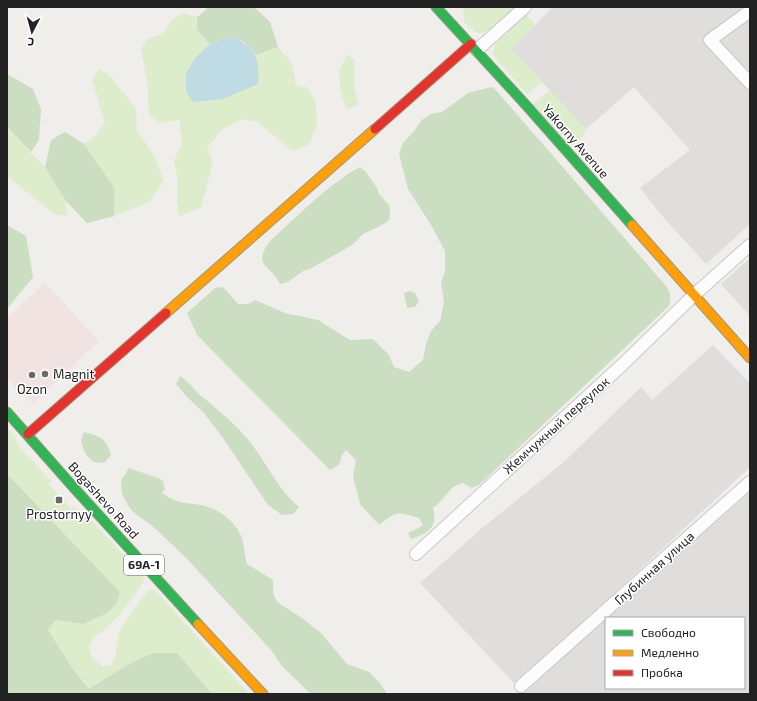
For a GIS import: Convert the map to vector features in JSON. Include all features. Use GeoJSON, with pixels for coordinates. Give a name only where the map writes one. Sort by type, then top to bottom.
{"type":"FeatureCollection","features":[{"type":"Feature","properties":{"kind":"street"},"geometry":{"type":"LineString","coordinates":[[28,434],[474,47],[525,7]]}},
{"type":"Feature","properties":{"kind":"street","name":"Yakorny Avenue"},"geometry":{"type":"LineString","coordinates":[[440,8],[750,358]]}},
{"type":"Feature","properties":{"kind":"street"},"geometry":{"type":"LineString","coordinates":[[750,11],[710,40],[750,84]]}},
{"type":"Feature","properties":{"kind":"street","name":"Жемчужный переулок"},"geometry":{"type":"LineString","coordinates":[[416,554],[622,365],[694,294],[750,245]]}},
{"type":"Feature","properties":{"kind":"street","name":"Bogashevo Road"},"geometry":{"type":"LineString","coordinates":[[7,412],[75,489],[262,694]]}},
{"type":"Feature","properties":{"kind":"street","name":"Глубинная улица"},"geometry":{"type":"LineString","coordinates":[[522,686],[750,482]]}},
{"type":"Feature","properties":{"kind":"shaded area"},"geometry":{"type":"Polygon","coordinates":[[[553,7],[750,7],[750,224],[706,264],[663,217],[640,188],[690,150],[634,87],[586,129],[511,49],[553,7]]]}},
{"type":"Feature","properties":{"kind":"shaded area"},"geometry":{"type":"Polygon","coordinates":[[[750,258],[750,316],[721,284],[750,258]]]}},
{"type":"Feature","properties":{"kind":"shaded area"},"geometry":{"type":"Polygon","coordinates":[[[45,283],[99,341],[33,404],[7,379],[7,319],[45,283]]]}},
{"type":"Feature","properties":{"kind":"shaded area"},"geometry":{"type":"Polygon","coordinates":[[[713,345],[750,383],[750,467],[516,685],[420,583],[481,529],[565,461],[641,387],[652,400],[713,345]]]}},
{"type":"Feature","properties":{"kind":"shaded area"},"geometry":{"type":"Polygon","coordinates":[[[750,492],[750,694],[524,694],[522,691],[605,619],[605,689],[745,689],[745,617],[607,617],[750,492]]]}},
{"type":"Feature","properties":{"kind":"green space"},"geometry":{"type":"Polygon","coordinates":[[[209,7],[254,7],[270,22],[278,47],[256,55],[244,42],[231,36],[210,44],[197,30],[197,17],[209,7]]]}},
{"type":"Feature","properties":{"kind":"green space"},"geometry":{"type":"Polygon","coordinates":[[[463,7],[517,7],[492,29],[481,33],[472,30],[464,21],[463,7]]]}},
{"type":"Feature","properties":{"kind":"green space"},"geometry":{"type":"Polygon","coordinates":[[[183,13],[197,17],[197,30],[210,44],[196,57],[259,71],[256,55],[278,47],[292,63],[296,85],[307,88],[316,102],[317,125],[309,145],[293,151],[257,122],[242,119],[223,129],[207,148],[213,162],[201,208],[179,216],[177,201],[178,179],[174,162],[182,144],[179,120],[159,123],[149,114],[147,82],[141,49],[147,39],[162,34],[171,21],[183,13]]]}},
{"type":"Feature","properties":{"kind":"green space"},"geometry":{"type":"Polygon","coordinates":[[[525,14],[535,24],[511,49],[542,82],[527,94],[493,55],[496,44],[500,38],[525,14]]]}},
{"type":"Feature","properties":{"kind":"green space"},"geometry":{"type":"Polygon","coordinates":[[[347,55],[354,59],[355,90],[358,105],[347,110],[341,94],[339,72],[347,55]]]}},
{"type":"Feature","properties":{"kind":"green space"},"geometry":{"type":"Polygon","coordinates":[[[100,69],[112,78],[136,109],[137,130],[155,157],[164,181],[149,202],[114,216],[115,189],[84,144],[94,137],[105,123],[92,80],[100,69]]]}},
{"type":"Feature","properties":{"kind":"green space"},"geometry":{"type":"Polygon","coordinates":[[[7,74],[33,89],[41,109],[39,140],[31,152],[7,127],[7,74]]]}},
{"type":"Feature","properties":{"kind":"green space"},"geometry":{"type":"Polygon","coordinates":[[[491,87],[494,88],[666,286],[670,294],[670,303],[669,306],[479,485],[472,488],[463,483],[453,487],[433,508],[434,520],[430,529],[427,532],[411,539],[408,533],[423,525],[419,518],[406,514],[398,514],[390,517],[379,525],[360,504],[353,476],[356,460],[346,450],[342,455],[339,465],[330,470],[197,335],[187,313],[215,288],[223,287],[238,304],[248,304],[255,300],[285,313],[318,320],[350,340],[373,339],[389,355],[394,367],[409,372],[423,360],[426,344],[431,331],[440,321],[444,303],[441,282],[445,272],[445,251],[431,225],[408,189],[399,154],[403,143],[422,120],[430,114],[442,112],[468,93],[491,87]]]}},
{"type":"Feature","properties":{"kind":"green space"},"geometry":{"type":"Polygon","coordinates":[[[550,90],[586,129],[583,137],[571,146],[533,104],[550,90]]]}},
{"type":"Feature","properties":{"kind":"green space"},"geometry":{"type":"Polygon","coordinates":[[[7,128],[45,167],[65,200],[68,216],[54,214],[7,176],[7,128]]]}},
{"type":"Feature","properties":{"kind":"green space"},"geometry":{"type":"Polygon","coordinates":[[[65,132],[84,144],[115,189],[114,216],[87,223],[65,200],[45,167],[51,140],[65,132]]]}},
{"type":"Feature","properties":{"kind":"green space"},"geometry":{"type":"Polygon","coordinates":[[[360,167],[366,172],[377,188],[379,194],[389,205],[389,220],[363,234],[352,245],[310,269],[303,271],[288,282],[280,284],[263,261],[262,256],[269,242],[336,182],[360,167]]]}},
{"type":"Feature","properties":{"kind":"green space"},"geometry":{"type":"Polygon","coordinates":[[[7,225],[26,236],[33,277],[7,309],[7,225]]]}},
{"type":"Feature","properties":{"kind":"green space"},"geometry":{"type":"Polygon","coordinates":[[[410,291],[415,293],[419,302],[415,307],[407,308],[404,293],[410,291]]]}},
{"type":"Feature","properties":{"kind":"green space"},"geometry":{"type":"Polygon","coordinates":[[[180,376],[228,419],[247,439],[285,494],[299,507],[293,514],[282,515],[268,505],[223,438],[203,412],[176,384],[180,376]]]}},
{"type":"Feature","properties":{"kind":"green space"},"geometry":{"type":"Polygon","coordinates":[[[7,428],[15,437],[20,448],[51,481],[49,484],[71,509],[74,507],[93,522],[145,579],[115,619],[93,637],[89,648],[92,658],[102,666],[110,666],[116,655],[118,635],[124,624],[149,589],[155,590],[249,694],[212,694],[177,653],[129,664],[90,689],[72,668],[48,631],[54,620],[83,624],[120,592],[7,474],[7,428]]]}},
{"type":"Feature","properties":{"kind":"green space"},"geometry":{"type":"Polygon","coordinates":[[[84,432],[95,435],[105,441],[111,455],[104,463],[93,462],[85,453],[81,441],[84,432]]]}},
{"type":"Feature","properties":{"kind":"green space"},"geometry":{"type":"Polygon","coordinates":[[[129,468],[163,481],[165,490],[161,492],[171,499],[208,507],[221,513],[233,523],[241,535],[247,564],[273,580],[273,593],[277,602],[302,618],[321,633],[347,664],[369,672],[380,683],[387,694],[311,694],[282,666],[271,650],[189,561],[157,530],[131,510],[122,494],[121,480],[129,468]]]}},
{"type":"Feature","properties":{"kind":"green space"},"geometry":{"type":"Polygon","coordinates":[[[7,474],[120,592],[116,604],[107,613],[83,624],[55,620],[48,630],[72,668],[89,689],[129,664],[153,653],[177,653],[212,694],[10,694],[7,691],[7,474]]]}},
{"type":"Feature","properties":{"kind":"water"},"geometry":{"type":"Polygon","coordinates":[[[231,36],[246,45],[255,54],[258,67],[258,84],[223,99],[193,102],[186,92],[186,73],[196,57],[210,44],[231,36]]]}},
{"type":"Feature","properties":{"kind":"traffic: fast"},"geometry":{"type":"LineString","coordinates":[[436,7],[525,104],[632,225]]}},
{"type":"Feature","properties":{"kind":"traffic: fast"},"geometry":{"type":"LineString","coordinates":[[7,412],[198,624]]}},
{"type":"Feature","properties":{"kind":"traffic: slow"},"geometry":{"type":"LineString","coordinates":[[166,313],[375,129]]}},
{"type":"Feature","properties":{"kind":"traffic: slow"},"geometry":{"type":"LineString","coordinates":[[632,225],[750,358]]}},
{"type":"Feature","properties":{"kind":"traffic: slow"},"geometry":{"type":"LineString","coordinates":[[198,624],[263,694]]}},
{"type":"Feature","properties":{"kind":"traffic: jam"},"geometry":{"type":"LineString","coordinates":[[375,129],[471,44]]}},
{"type":"Feature","properties":{"kind":"traffic: jam"},"geometry":{"type":"LineString","coordinates":[[28,434],[166,313]]}},
{"type":"Feature","properties":{"kind":"place","name":"Magnit"},"geometry":{"type":"Point","coordinates":[45,374]}},
{"type":"Feature","properties":{"kind":"place","name":"Ozon"},"geometry":{"type":"Point","coordinates":[32,375]}},
{"type":"Feature","properties":{"kind":"place","name":"Prostornyy"},"geometry":{"type":"Point","coordinates":[59,500]}}]}
